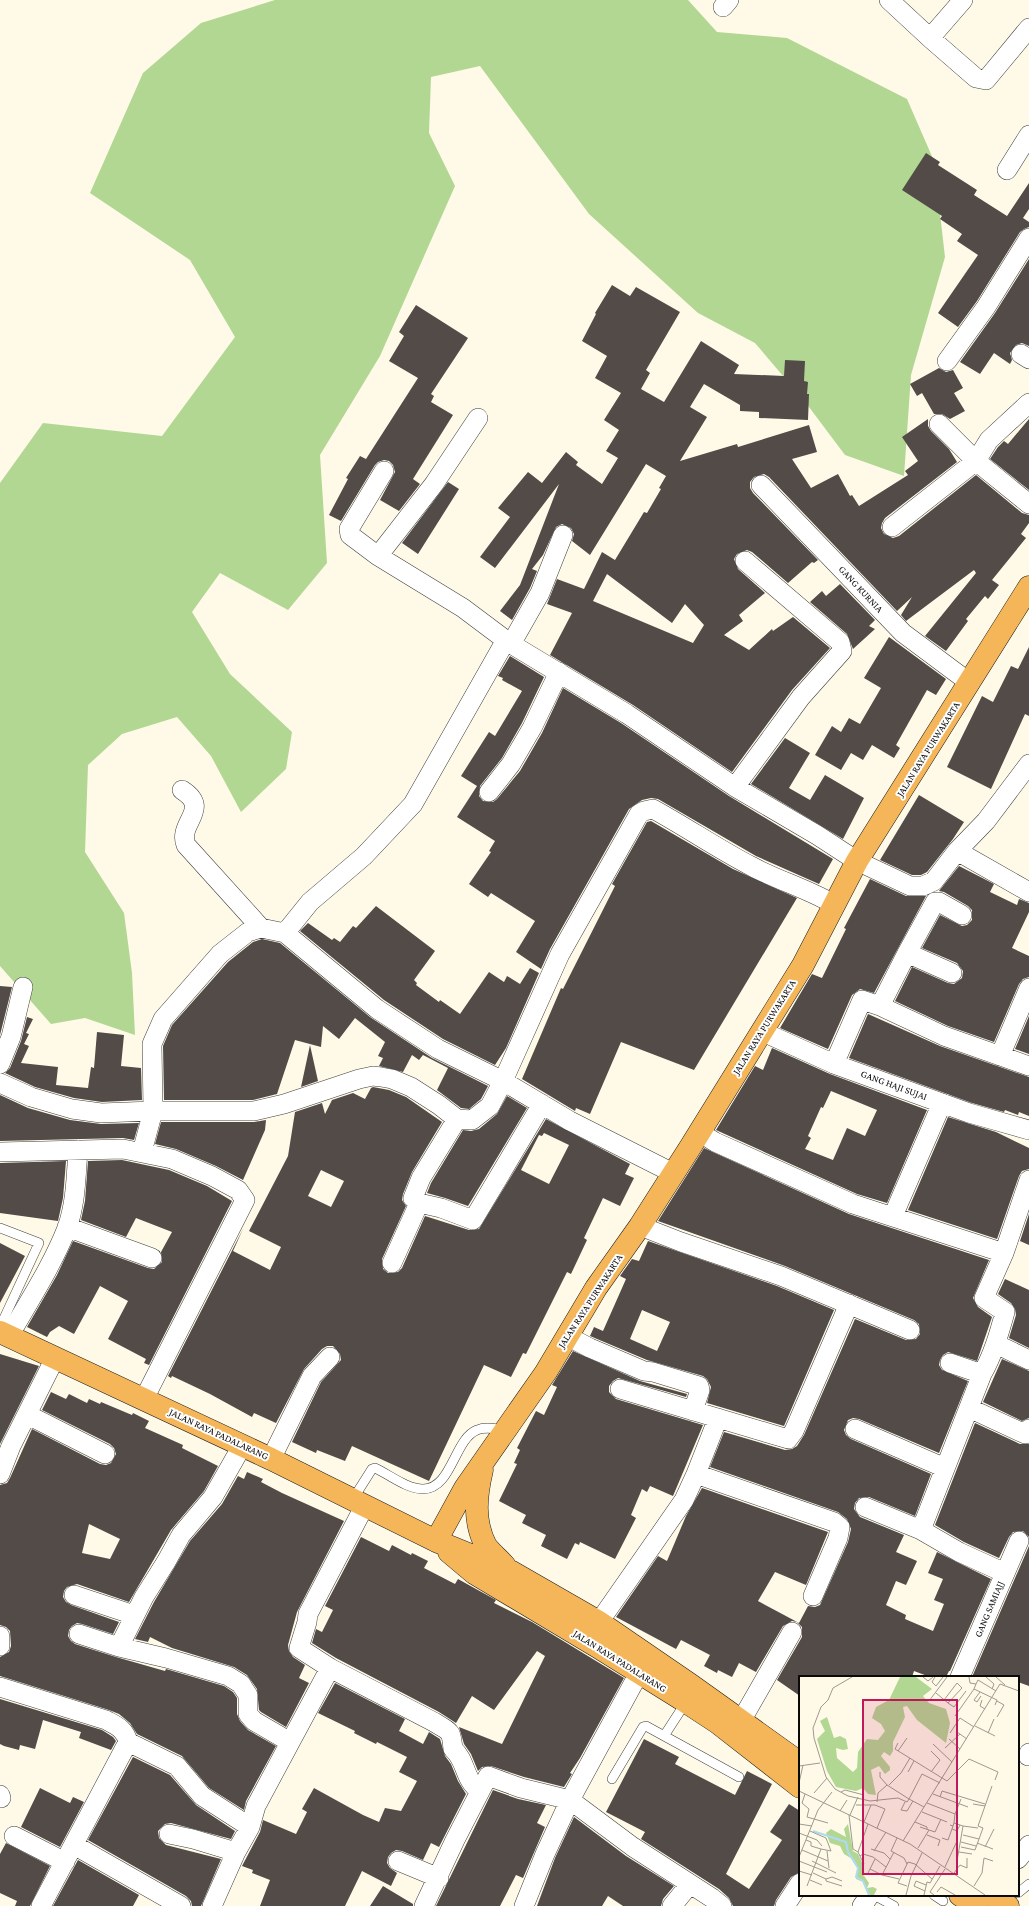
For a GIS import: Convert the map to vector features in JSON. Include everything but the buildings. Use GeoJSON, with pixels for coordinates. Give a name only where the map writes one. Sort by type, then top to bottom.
{"type":"FeatureCollection","features":[{"type":"Feature","properties":{"kind":"highway","name":"JALAN RAYA PURWAKARTA"},"geometry":{"type":"LineString","coordinates":[[436,1541],[458,1500],[484,1459],[546,1372],[596,1288],[640,1226],[673,1174],[803,964],[857,861],[1029,587]]}},
{"type":"Feature","properties":{"kind":"highway","name":"JALAN RAYA PADALARANG"},"geometry":{"type":"LineString","coordinates":[[3,1331],[54,1358],[271,1459],[436,1541],[512,1572],[599,1622],[741,1720],[799,1762]]}},
{"type":"Feature","properties":{"kind":"highway","name":"JALAN RAYA PURWAKARTA"},"geometry":{"type":"LineString","coordinates":[[484,1459],[476,1498],[478,1521],[487,1546],[512,1572]]}},
{"type":"Feature","properties":{"kind":"highway","name":"JALAN RAYA PADALARANG"},"geometry":{"type":"LineString","coordinates":[[436,1541],[474,1573],[639,1673],[718,1723],[799,1786]]}},
{"type":"Feature","properties":{"kind":"highway"},"geometry":{"type":"LineString","coordinates":[[952,1898],[977,1906]]}},
{"type":"Feature","properties":{"kind":"street"},"geometry":{"type":"LineString","coordinates":[[889,0],[976,78],[986,80],[1029,28]]}},
{"type":"Feature","properties":{"kind":"street"},"geometry":{"type":"LineString","coordinates":[[930,38],[963,0]]}},
{"type":"Feature","properties":{"kind":"street"},"geometry":{"type":"LineString","coordinates":[[1007,170],[1029,136]]}},
{"type":"Feature","properties":{"kind":"street"},"geometry":{"type":"LineString","coordinates":[[947,361],[986,306],[1029,238]]}},
{"type":"Feature","properties":{"kind":"street"},"geometry":{"type":"LineString","coordinates":[[892,527],[976,461],[989,440],[1029,403]]}},
{"type":"Feature","properties":{"kind":"street"},"geometry":{"type":"LineString","coordinates":[[378,556],[434,484],[478,418]]}},
{"type":"Feature","properties":{"kind":"street"},"geometry":{"type":"LineString","coordinates":[[939,424],[976,461],[1029,504]]}},
{"type":"Feature","properties":{"kind":"street"},"geometry":{"type":"LineString","coordinates":[[384,471],[348,530],[350,535],[378,556],[463,608],[509,642],[626,714],[734,787],[817,835],[857,861],[910,886],[916,886],[934,881],[957,851],[986,821],[1029,764]]}},
{"type":"Feature","properties":{"kind":"street","name":"GANG KURNIA"},"geometry":{"type":"LineString","coordinates":[[761,485],[904,633],[970,683]]}},
{"type":"Feature","properties":{"kind":"street"},"geometry":{"type":"LineString","coordinates":[[285,933],[310,902],[364,856],[413,804],[509,642],[540,594],[563,535]]}},
{"type":"Feature","properties":{"kind":"street"},"geometry":{"type":"LineString","coordinates":[[734,787],[801,697],[842,652],[840,642],[745,561]]}},
{"type":"Feature","properties":{"kind":"street"},"geometry":{"type":"LineString","coordinates":[[489,792],[511,764],[532,728],[559,672]]}},
{"type":"Feature","properties":{"kind":"street"},"geometry":{"type":"LineString","coordinates":[[182,790],[192,796],[194,802],[192,820],[184,833],[186,845],[261,928]]}},
{"type":"Feature","properties":{"kind":"street"},"geometry":{"type":"LineString","coordinates":[[0,1083],[31,1097],[72,1109],[100,1113],[153,1111],[254,1111],[284,1104],[338,1085],[373,1076],[392,1079],[411,1087],[440,1104],[457,1120],[472,1120],[480,1116],[490,1106],[503,1081],[560,954],[641,812],[653,809],[751,866],[784,882],[821,896],[835,905]]}},
{"type":"Feature","properties":{"kind":"street"},"geometry":{"type":"LineString","coordinates":[[957,851],[1029,892]]}},
{"type":"Feature","properties":{"kind":"street"},"geometry":{"type":"LineString","coordinates":[[880,1006],[935,902],[939,902],[962,915]]}},
{"type":"Feature","properties":{"kind":"street"},"geometry":{"type":"LineString","coordinates":[[142,1152],[153,1111],[152,1044],[163,1019],[220,954],[248,932],[261,928],[285,933],[377,1009],[438,1049],[503,1081],[570,1121],[673,1174]]}},
{"type":"Feature","properties":{"kind":"street"},"geometry":{"type":"LineString","coordinates":[[907,953],[952,973]]}},
{"type":"Feature","properties":{"kind":"street"},"geometry":{"type":"LineString","coordinates":[[0,1064],[5,1037],[23,987]]}},
{"type":"Feature","properties":{"kind":"street"},"geometry":{"type":"LineString","coordinates":[[1000,1056],[1028,988]]}},
{"type":"Feature","properties":{"kind":"street"},"geometry":{"type":"LineString","coordinates":[[834,1064],[862,1000],[880,1006],[944,1036],[1029,1066]]}},
{"type":"Feature","properties":{"kind":"street","name":"GANG HAJI SUJAI"},"geometry":{"type":"LineString","coordinates":[[761,1031],[834,1064],[942,1103],[1029,1130]]}},
{"type":"Feature","properties":{"kind":"street"},"geometry":{"type":"LineString","coordinates":[[893,1216],[942,1103]]}},
{"type":"Feature","properties":{"kind":"street"},"geometry":{"type":"LineString","coordinates":[[457,1120],[413,1198],[419,1203],[441,1208],[473,1220],[542,1104]]}},
{"type":"Feature","properties":{"kind":"street"},"geometry":{"type":"LineString","coordinates":[[699,1132],[715,1142],[854,1204],[1004,1253]]}},
{"type":"Feature","properties":{"kind":"street"},"geometry":{"type":"LineString","coordinates":[[0,1152],[123,1149],[142,1152],[172,1159],[212,1176],[238,1190],[245,1200],[144,1399]]}},
{"type":"Feature","properties":{"kind":"street"},"geometry":{"type":"LineString","coordinates":[[3,1331],[43,1276],[67,1227],[74,1198],[78,1150]]}},
{"type":"Feature","properties":{"kind":"street"},"geometry":{"type":"LineString","coordinates":[[921,1530],[982,1374],[996,1344],[1005,1312],[984,1298],[1004,1253],[1029,1180]]}},
{"type":"Feature","properties":{"kind":"street"},"geometry":{"type":"LineString","coordinates":[[392,1263],[419,1203]]}},
{"type":"Feature","properties":{"kind":"street"},"geometry":{"type":"LineString","coordinates":[[640,1226],[681,1242],[781,1276],[910,1330]]}},
{"type":"Feature","properties":{"kind":"street"},"geometry":{"type":"LineString","coordinates":[[67,1227],[152,1258]]}},
{"type":"Feature","properties":{"kind":"street"},"geometry":{"type":"LineString","coordinates":[[620,1389],[788,1439],[792,1436],[849,1304]]}},
{"type":"Feature","properties":{"kind":"street"},"geometry":{"type":"LineString","coordinates":[[567,1336],[590,1348],[644,1371],[653,1372],[699,1386],[700,1390],[692,1411]]}},
{"type":"Feature","properties":{"kind":"street"},"geometry":{"type":"LineString","coordinates":[[996,1344],[1029,1360]]}},
{"type":"Feature","properties":{"kind":"street"},"geometry":{"type":"LineString","coordinates":[[271,1459],[312,1376],[330,1357]]}},
{"type":"Feature","properties":{"kind":"street"},"geometry":{"type":"LineString","coordinates":[[0,1474],[11,1446],[28,1415],[54,1358]]}},
{"type":"Feature","properties":{"kind":"street"},"geometry":{"type":"LineString","coordinates":[[950,1363],[982,1374]]}},
{"type":"Feature","properties":{"kind":"street"},"geometry":{"type":"LineString","coordinates":[[969,1408],[1024,1434],[1029,1429]]}},
{"type":"Feature","properties":{"kind":"street"},"geometry":{"type":"LineString","coordinates":[[28,1415],[105,1454]]}},
{"type":"Feature","properties":{"kind":"street"},"geometry":{"type":"LineString","coordinates":[[599,1622],[684,1500],[718,1418]]}},
{"type":"Feature","properties":{"kind":"street"},"geometry":{"type":"LineString","coordinates":[[855,1429],[945,1468]]}},
{"type":"Feature","properties":{"kind":"street"},"geometry":{"type":"LineString","coordinates":[[119,1647],[134,1615],[181,1535],[212,1497],[242,1446]]}},
{"type":"Feature","properties":{"kind":"street"},"geometry":{"type":"LineString","coordinates":[[696,1474],[834,1522],[840,1527],[838,1538],[813,1596]]}},
{"type":"Feature","properties":{"kind":"street"},"geometry":{"type":"LineString","coordinates":[[359,1502],[308,1614],[299,1648],[330,1668],[434,1722],[448,1731],[452,1738],[452,1749],[460,1756],[464,1770],[469,1777],[471,1785],[480,1791]]}},
{"type":"Feature","properties":{"kind":"street"},"geometry":{"type":"LineString","coordinates":[[865,1507],[921,1530],[959,1552],[1005,1573]]}},
{"type":"Feature","properties":{"kind":"street","name":"GANG SAMIAJJ"},"geometry":{"type":"LineString","coordinates":[[961,1676],[970,1658],[977,1635],[1020,1541]]}},
{"type":"Feature","properties":{"kind":"street"},"geometry":{"type":"LineString","coordinates":[[74,1595],[134,1615]]}},
{"type":"Feature","properties":{"kind":"street"},"geometry":{"type":"LineString","coordinates":[[741,1720],[792,1632]]}},
{"type":"Feature","properties":{"kind":"street"},"geometry":{"type":"LineString","coordinates":[[79,1634],[119,1647],[166,1658],[228,1676],[241,1684],[248,1695],[248,1714],[254,1721],[290,1742]]}},
{"type":"Feature","properties":{"kind":"street"},"geometry":{"type":"LineString","coordinates":[[0,1636],[0,1646]]}},
{"type":"Feature","properties":{"kind":"street"},"geometry":{"type":"LineString","coordinates":[[212,1906],[236,1852],[250,1827],[256,1806],[330,1668]]}},
{"type":"Feature","properties":{"kind":"street"},"geometry":{"type":"LineString","coordinates":[[524,1906],[545,1854],[570,1800],[639,1673]]}},
{"type":"Feature","properties":{"kind":"street"},"geometry":{"type":"LineString","coordinates":[[0,1687],[106,1720],[118,1726],[126,1733],[128,1742],[41,1906]]}},
{"type":"Feature","properties":{"kind":"street"},"geometry":{"type":"LineString","coordinates":[[128,1742],[177,1766],[202,1796],[250,1827]]}},
{"type":"Feature","properties":{"kind":"street"},"geometry":{"type":"LineString","coordinates":[[424,1906],[439,1878],[455,1840],[488,1776],[521,1788],[570,1800],[633,1847],[722,1906]]}},
{"type":"Feature","properties":{"kind":"street"},"geometry":{"type":"LineString","coordinates":[[169,1834],[193,1839],[236,1852]]}},
{"type":"Feature","properties":{"kind":"street"},"geometry":{"type":"LineString","coordinates":[[14,1836],[65,1862]]}},
{"type":"Feature","properties":{"kind":"street"},"geometry":{"type":"LineString","coordinates":[[74,1845],[181,1906]]}},
{"type":"Feature","properties":{"kind":"street"},"geometry":{"type":"LineString","coordinates":[[1019,1858],[1029,1845]]}},
{"type":"Feature","properties":{"kind":"street"},"geometry":{"type":"LineString","coordinates":[[398,1861],[439,1878]]}},
{"type":"Feature","properties":{"kind":"street"},"geometry":{"type":"LineString","coordinates":[[672,1906],[690,1884]]}},
{"type":"Feature","properties":{"kind":"street"},"geometry":{"type":"LineString","coordinates":[[786,1906],[799,1886]]}},
{"type":"Feature","properties":{"kind":"street"},"geometry":{"type":"LineString","coordinates":[[862,1906],[869,1896]]}},
{"type":"Feature","properties":{"kind":"lane"},"geometry":{"type":"LineString","coordinates":[[0,1228],[39,1243],[3,1331]]}},
{"type":"Feature","properties":{"kind":"lane"},"geometry":{"type":"LineString","coordinates":[[359,1502],[372,1469],[375,1468],[412,1487],[424,1489],[436,1485],[444,1477],[468,1436],[476,1430],[485,1427],[505,1430]]}},
{"type":"Feature","properties":{"kind":"lane"},"geometry":{"type":"LineString","coordinates":[[664,1736],[686,1702]]}},
{"type":"Feature","properties":{"kind":"lane"},"geometry":{"type":"LineString","coordinates":[[612,1778],[643,1727],[646,1726],[739,1778]]}},
{"type":"Feature","properties":{"kind":"lane"},"geometry":{"type":"LineString","coordinates":[[1019,1890],[1029,1884]]}},
{"type":"Feature","properties":{"kind":"lane"},"geometry":{"type":"LineString","coordinates":[[876,1896],[894,1906]]}},
{"type":"Feature","properties":{"kind":"lane"},"geometry":{"type":"LineString","coordinates":[[940,1896],[952,1898]]}},
{"type":"Feature","properties":{"kind":"green space"},"geometry":{"type":"Polygon","coordinates":[[[275,0],[688,0],[717,32],[787,38],[907,99],[934,161],[945,257],[911,375],[904,476],[845,455],[806,403],[755,343],[698,313],[589,214],[480,66],[431,77],[429,133],[455,186],[380,356],[320,455],[327,563],[288,610],[220,573],[192,612],[230,674],[292,732],[286,769],[241,812],[211,756],[177,717],[122,734],[88,765],[85,852],[124,913],[132,973],[135,1035],[85,1018],[51,1024],[0,966],[0,483],[43,423],[162,436],[235,337],[190,260],[90,193],[143,73],[201,23],[275,0]]]}}]}
